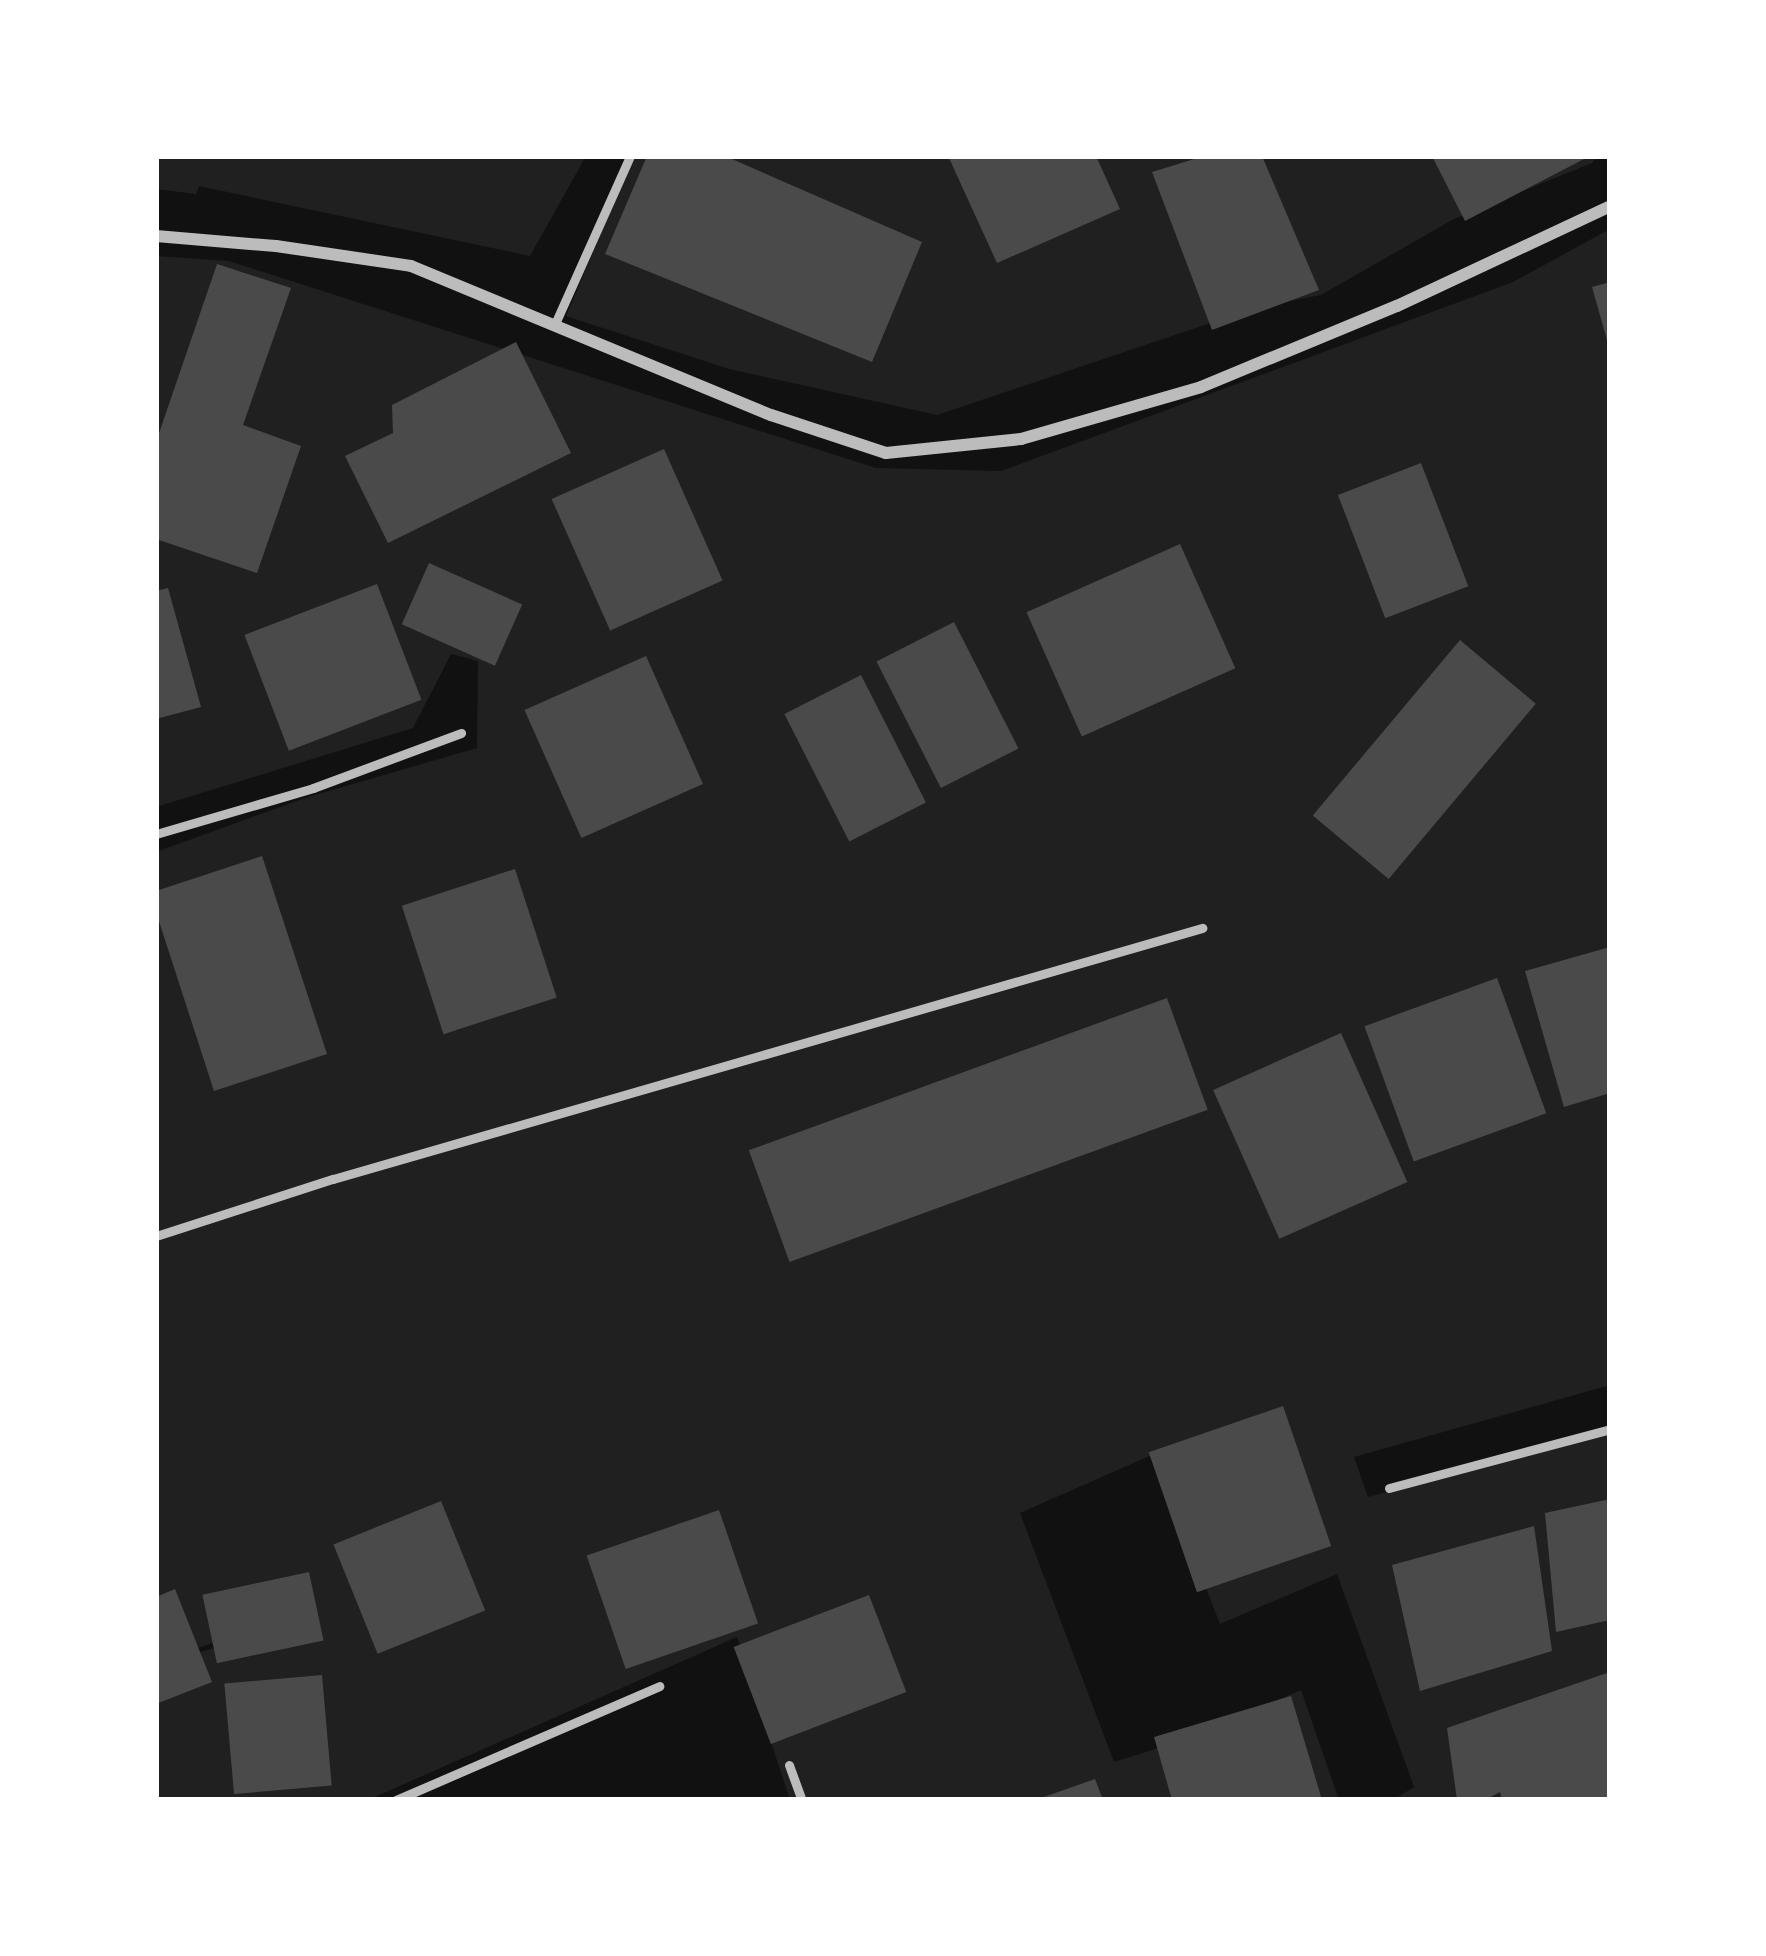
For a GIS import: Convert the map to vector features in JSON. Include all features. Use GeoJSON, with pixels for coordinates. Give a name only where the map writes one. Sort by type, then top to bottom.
{"type":"FeatureCollection","features":[{"type":"Feature","properties":{"kind":"street"},"geometry":{"type":"LineString","coordinates":[[156,236],[276,246],[411,266],[771,415],[886,453],[1021,440],[1202,387],[1397,306],[1610,206]]}},
{"type":"Feature","properties":{"kind":"lane"},"geometry":{"type":"LineString","coordinates":[[554,326],[630,156]]}},
{"type":"Feature","properties":{"kind":"lane"},"geometry":{"type":"LineString","coordinates":[[156,834],[313,788],[461,734]]}},
{"type":"Feature","properties":{"kind":"lane"},"geometry":{"type":"LineString","coordinates":[[156,1236],[333,1179],[1202,928]]}},
{"type":"Feature","properties":{"kind":"lane"},"geometry":{"type":"LineString","coordinates":[[1389,1488],[1610,1430]]}},
{"type":"Feature","properties":{"kind":"lane"},"geometry":{"type":"LineString","coordinates":[[396,1800],[659,1686]]}},
{"type":"Feature","properties":{"kind":"lane"},"geometry":{"type":"LineString","coordinates":[[789,1765],[802,1800]]}},
{"type":"Feature","properties":{"kind":"shaded area"},"geometry":{"type":"Polygon","coordinates":[[[156,156],[586,156],[530,256],[199,186],[196,194],[156,189],[156,156]]]}},
{"type":"Feature","properties":{"kind":"shaded area"},"geometry":{"type":"Polygon","coordinates":[[[634,156],[1598,156],[1592,163],[1454,219],[1321,295],[1255,308],[937,415],[729,369],[566,316],[634,156]]]}},
{"type":"Feature","properties":{"kind":"shaded area"},"geometry":{"type":"Polygon","coordinates":[[[1610,229],[1610,1385],[1354,1457],[1368,1497],[1610,1431],[1610,1800],[1393,1800],[1414,1787],[1337,1574],[1220,1624],[1154,1454],[1020,1513],[1114,1762],[1184,1740],[1301,1690],[1339,1800],[790,1800],[737,1637],[368,1800],[156,1800],[156,1666],[319,1615],[307,1611],[156,1662],[156,852],[308,797],[477,748],[478,661],[451,654],[413,728],[156,807],[156,256],[229,261],[876,468],[1001,471],[1513,282],[1610,229]]]}},
{"type":"Feature","properties":{"kind":"building"},"geometry":{"type":"Polygon","coordinates":[[[647,156],[725,156],[922,242],[872,362],[605,254],[647,156]]]}},
{"type":"Feature","properties":{"kind":"building"},"geometry":{"type":"Polygon","coordinates":[[[1096,156],[1120,209],[997,263],[949,158],[1096,156]]]}},
{"type":"Feature","properties":{"kind":"building"},"geometry":{"type":"Polygon","coordinates":[[[1204,156],[1262,156],[1319,290],[1212,330],[1152,172],[1204,156]]]}},
{"type":"Feature","properties":{"kind":"building"},"geometry":{"type":"Polygon","coordinates":[[[1432,156],[1583,156],[1584,159],[1465,221],[1432,156]]]}},
{"type":"Feature","properties":{"kind":"building"},"geometry":{"type":"Polygon","coordinates":[[[217,264],[291,288],[243,425],[301,446],[257,573],[156,539],[156,442],[217,264]]]}},
{"type":"Feature","properties":{"kind":"building"},"geometry":{"type":"Polygon","coordinates":[[[1610,282],[1610,346],[1609,347],[1592,287],[1610,282]]]}},
{"type":"Feature","properties":{"kind":"building"},"geometry":{"type":"Polygon","coordinates":[[[516,342],[571,453],[388,543],[345,456],[393,433],[392,405],[516,342]]]}},
{"type":"Feature","properties":{"kind":"building"},"geometry":{"type":"Polygon","coordinates":[[[664,449],[723,581],[610,631],[552,499],[664,449]]]}},
{"type":"Feature","properties":{"kind":"building"},"geometry":{"type":"Polygon","coordinates":[[[1421,463],[1468,586],[1385,618],[1338,495],[1421,463]]]}},
{"type":"Feature","properties":{"kind":"building"},"geometry":{"type":"Polygon","coordinates":[[[1180,544],[1235,668],[1082,737],[1027,612],[1180,544]]]}},
{"type":"Feature","properties":{"kind":"building"},"geometry":{"type":"Polygon","coordinates":[[[429,563],[522,604],[495,666],[402,624],[429,563]]]}},
{"type":"Feature","properties":{"kind":"building"},"geometry":{"type":"Polygon","coordinates":[[[377,584],[421,700],[289,751],[244,635],[377,584]]]}},
{"type":"Feature","properties":{"kind":"building"},"geometry":{"type":"Polygon","coordinates":[[[168,588],[201,707],[156,719],[156,591],[168,588]]]}},
{"type":"Feature","properties":{"kind":"building"},"geometry":{"type":"Polygon","coordinates":[[[954,622],[1018,749],[941,788],[876,661],[954,622]]]}},
{"type":"Feature","properties":{"kind":"building"},"geometry":{"type":"Polygon","coordinates":[[[1460,640],[1536,704],[1389,879],[1313,815],[1460,640]]]}},
{"type":"Feature","properties":{"kind":"building"},"geometry":{"type":"Polygon","coordinates":[[[646,656],[703,784],[581,838],[524,710],[646,656]]]}},
{"type":"Feature","properties":{"kind":"building"},"geometry":{"type":"Polygon","coordinates":[[[861,675],[926,802],[849,841],[784,714],[861,675]]]}},
{"type":"Feature","properties":{"kind":"building"},"geometry":{"type":"Polygon","coordinates":[[[262,856],[327,1054],[214,1091],[156,912],[156,891],[262,856]]]}},
{"type":"Feature","properties":{"kind":"building"},"geometry":{"type":"Polygon","coordinates":[[[515,869],[557,997],[444,1034],[402,906],[515,869]]]}},
{"type":"Feature","properties":{"kind":"building"},"geometry":{"type":"Polygon","coordinates":[[[1610,947],[1610,1093],[1564,1107],[1525,971],[1610,947]]]}},
{"type":"Feature","properties":{"kind":"building"},"geometry":{"type":"Polygon","coordinates":[[[1497,978],[1546,1113],[1414,1162],[1365,1026],[1497,978]]]}},
{"type":"Feature","properties":{"kind":"building"},"geometry":{"type":"Polygon","coordinates":[[[1167,998],[1208,1110],[790,1262],[749,1150],[1167,998]]]}},
{"type":"Feature","properties":{"kind":"building"},"geometry":{"type":"Polygon","coordinates":[[[1341,1033],[1407,1182],[1279,1239],[1213,1090],[1341,1033]]]}},
{"type":"Feature","properties":{"kind":"building"},"geometry":{"type":"Polygon","coordinates":[[[1283,1406],[1331,1546],[1197,1592],[1149,1452],[1283,1406]]]}},
{"type":"Feature","properties":{"kind":"building"},"geometry":{"type":"Polygon","coordinates":[[[1610,1499],[1610,1620],[1556,1632],[1545,1513],[1610,1499]]]}},
{"type":"Feature","properties":{"kind":"building"},"geometry":{"type":"Polygon","coordinates":[[[441,1501],[485,1610],[378,1654],[333,1544],[441,1501]]]}},
{"type":"Feature","properties":{"kind":"building"},"geometry":{"type":"Polygon","coordinates":[[[719,1510],[758,1623],[626,1669],[587,1556],[719,1510]]]}},
{"type":"Feature","properties":{"kind":"building"},"geometry":{"type":"Polygon","coordinates":[[[1534,1526],[1552,1651],[1420,1691],[1392,1565],[1534,1526]]]}},
{"type":"Feature","properties":{"kind":"building"},"geometry":{"type":"Polygon","coordinates":[[[309,1572],[324,1640],[217,1663],[202,1595],[309,1572]]]}},
{"type":"Feature","properties":{"kind":"building"},"geometry":{"type":"Polygon","coordinates":[[[175,1589],[212,1682],[156,1704],[156,1597],[175,1589]]]}},
{"type":"Feature","properties":{"kind":"building"},"geometry":{"type":"Polygon","coordinates":[[[869,1595],[906,1692],[771,1744],[734,1647],[869,1595]]]}},
{"type":"Feature","properties":{"kind":"building"},"geometry":{"type":"Polygon","coordinates":[[[1607,1673],[1610,1800],[1502,1800],[1500,1792],[1485,1800],[1457,1800],[1447,1728],[1607,1673]]]}},
{"type":"Feature","properties":{"kind":"building"},"geometry":{"type":"Polygon","coordinates":[[[322,1675],[332,1786],[234,1794],[224,1684],[322,1675]]]}},
{"type":"Feature","properties":{"kind":"building"},"geometry":{"type":"Polygon","coordinates":[[[1291,1696],[1322,1800],[1172,1800],[1154,1737],[1291,1696]]]}},
{"type":"Feature","properties":{"kind":"building"},"geometry":{"type":"Polygon","coordinates":[[[1095,1779],[1103,1800],[1038,1800],[1038,1799],[1095,1779]]]}}]}
